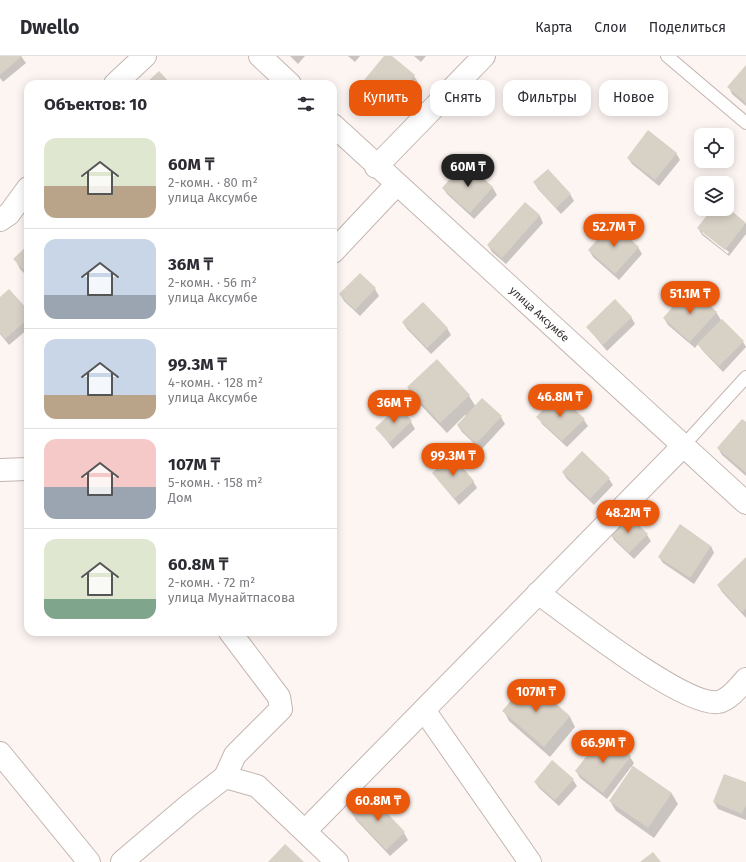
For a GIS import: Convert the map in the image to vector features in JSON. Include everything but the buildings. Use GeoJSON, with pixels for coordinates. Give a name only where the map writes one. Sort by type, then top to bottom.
{"type":"FeatureCollection","features":[{"type":"Feature","properties":{"kind":"street"},"geometry":{"type":"LineString","coordinates":[[119,80],[145,56]]}},
{"type":"Feature","properties":{"kind":"street"},"geometry":{"type":"LineString","coordinates":[[260,56],[286,80]]}},
{"type":"Feature","properties":{"kind":"street"},"geometry":{"type":"LineString","coordinates":[[376,167],[484,56]]}},
{"type":"Feature","properties":{"kind":"street","name":"улица Аксумбе"},"geometry":{"type":"LineString","coordinates":[[337,129],[376,167],[746,503]]}},
{"type":"Feature","properties":{"kind":"street"},"geometry":{"type":"LineString","coordinates":[[337,248],[396,185]]}},
{"type":"Feature","properties":{"kind":"street"},"geometry":{"type":"LineString","coordinates":[[0,220],[9,214],[24,193]]}},
{"type":"Feature","properties":{"kind":"street"},"geometry":{"type":"LineString","coordinates":[[305,831],[683,446]]}},
{"type":"Feature","properties":{"kind":"street"},"geometry":{"type":"LineString","coordinates":[[0,470],[24,469]]}},
{"type":"Feature","properties":{"kind":"street"},"geometry":{"type":"LineString","coordinates":[[538,593],[658,678],[702,701],[718,702],[730,695],[746,679]]}},
{"type":"Feature","properties":{"kind":"street"},"geometry":{"type":"LineString","coordinates":[[122,862],[189,804],[225,777],[235,754],[281,709],[279,697],[233,636]]}},
{"type":"Feature","properties":{"kind":"street"},"geometry":{"type":"LineString","coordinates":[[424,710],[530,862]]}},
{"type":"Feature","properties":{"kind":"street"},"geometry":{"type":"LineString","coordinates":[[0,753],[89,862]]}},
{"type":"Feature","properties":{"kind":"street"},"geometry":{"type":"LineString","coordinates":[[225,777],[257,786],[337,862]]}},
{"type":"Feature","properties":{"kind":"lane"},"geometry":{"type":"LineString","coordinates":[[668,56],[746,123]]}},
{"type":"Feature","properties":{"kind":"lane"},"geometry":{"type":"LineString","coordinates":[[683,446],[746,377]]}}]}
